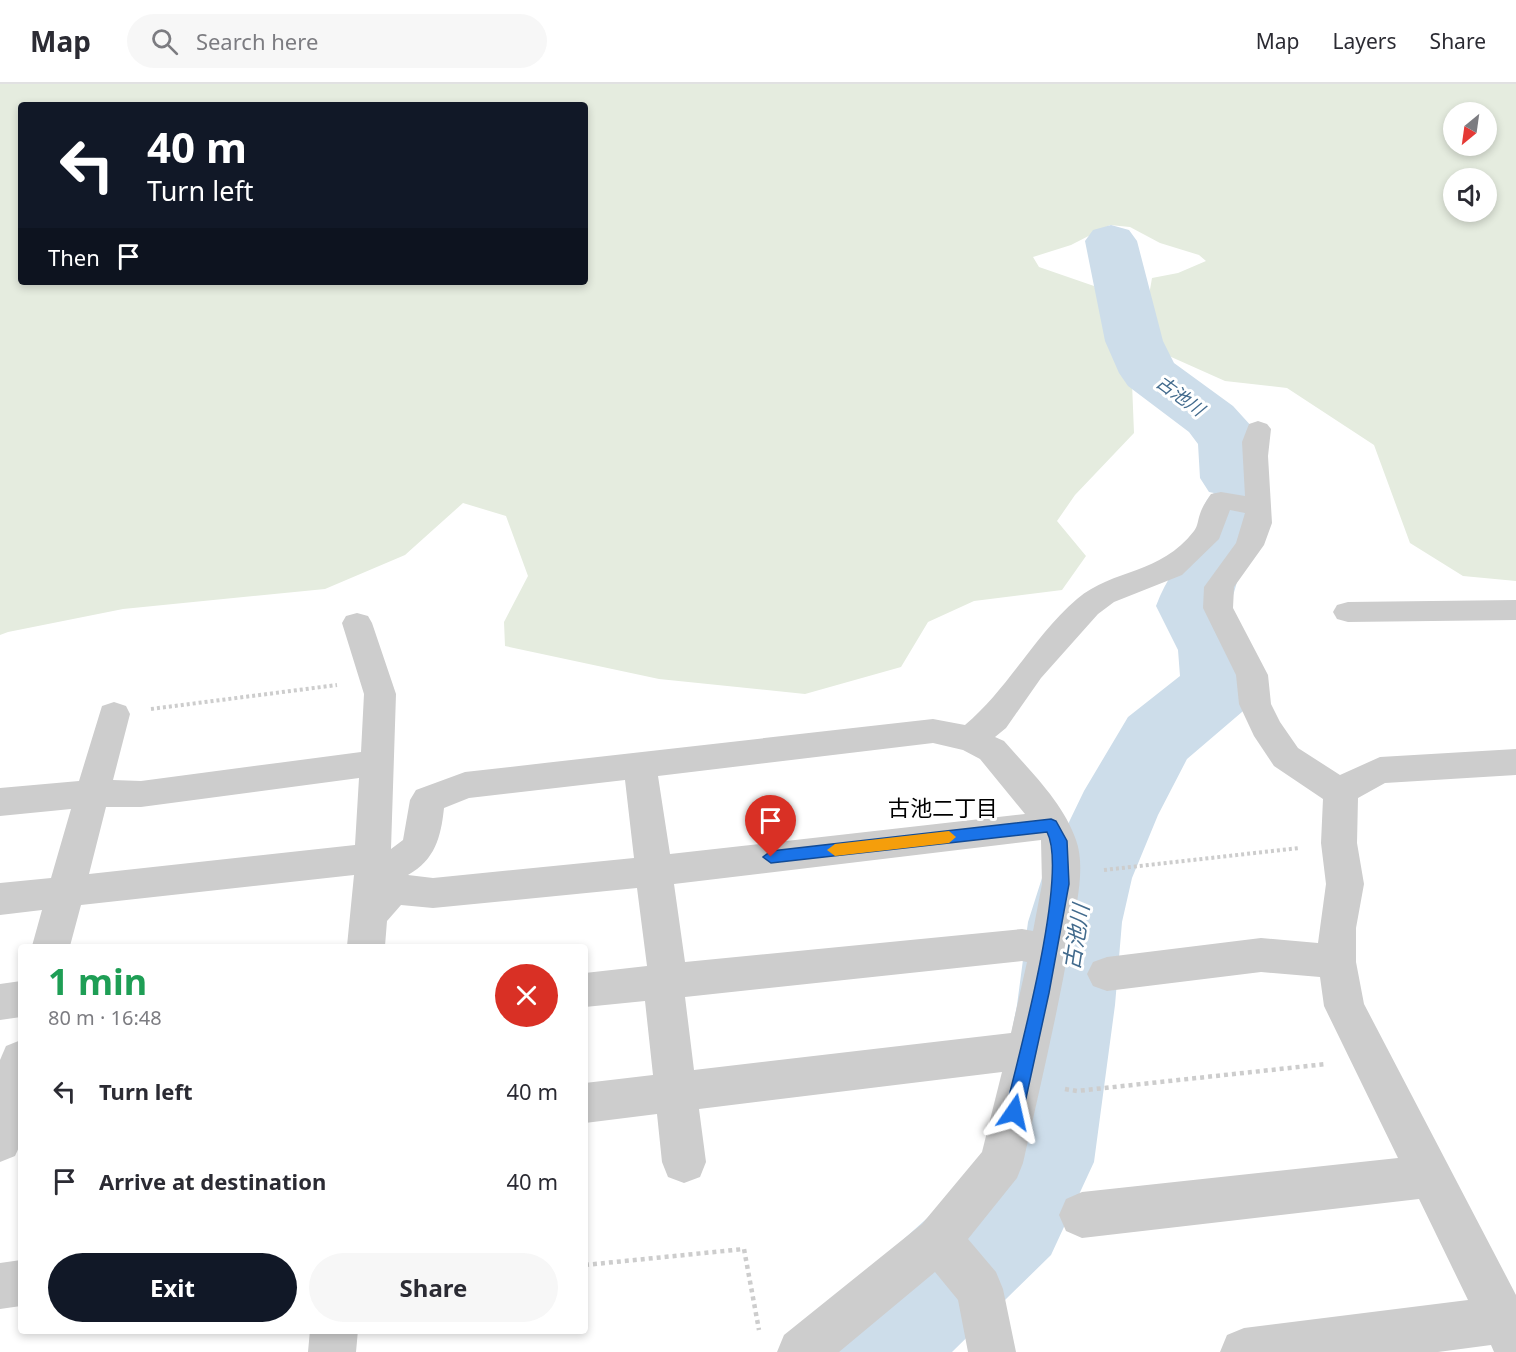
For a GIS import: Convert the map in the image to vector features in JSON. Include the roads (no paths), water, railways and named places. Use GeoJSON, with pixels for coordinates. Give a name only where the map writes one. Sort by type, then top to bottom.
{"type":"FeatureCollection","features":[{"type":"Feature","properties":{"kind":"street"},"geometry":{"type":"LineString","coordinates":[[1258,429],[1253,454],[1259,507],[1255,535],[1240,559],[1220,581],[1215,596],[1218,608],[1252,675],[1255,704],[1266,727],[1286,757],[1341,793]]}},
{"type":"Feature","properties":{"kind":"street"},"geometry":{"type":"LineString","coordinates":[[971,739],[993,719],[1030,670],[1087,607],[1103,595],[1172,568],[1209,533],[1214,513],[1221,500],[1259,507]]}},
{"type":"Feature","properties":{"kind":"street"},"geometry":{"type":"LineString","coordinates":[[1348,612],[1516,610]]}},
{"type":"Feature","properties":{"kind":"street"},"geometry":{"type":"LineString","coordinates":[[357,623],[376,675],[380,694],[373,867],[367,932]]}},
{"type":"Feature","properties":{"kind":"street"},"geometry":{"type":"LineString","coordinates":[[52,944],[114,714]]}},
{"type":"Feature","properties":{"kind":"street"},"geometry":{"type":"LineString","coordinates":[[0,899],[373,867],[414,854],[423,841],[429,800],[465,785],[933,731],[971,739],[992,750],[1041,808],[1051,825],[1059,841],[1061,884],[1028,1050],[1001,1163],[943,1247],[801,1352]]}},
{"type":"Feature","properties":{"kind":"street"},"geometry":{"type":"LineString","coordinates":[[1244,1352],[1510,1333],[1344,1006],[1337,962],[1337,928],[1346,884],[1339,843],[1341,793],[1352,783],[1380,770],[1516,762]]}},
{"type":"Feature","properties":{"kind":"street"},"geometry":{"type":"LineString","coordinates":[[0,802],[92,793],[141,795],[376,764]]}},
{"type":"Feature","properties":{"kind":"street"},"geometry":{"type":"LineString","coordinates":[[640,766],[668,979],[665,1000],[684,1162]]}},
{"type":"Feature","properties":{"kind":"street"},"geometry":{"type":"LineString","coordinates":[[367,932],[377,902],[391,891],[406,888],[433,893],[654,871],[1051,825]]}},
{"type":"Feature","properties":{"kind":"street"},"geometry":{"type":"LineString","coordinates":[[588,990],[668,979],[1022,945],[1048,950]]}},
{"type":"Feature","properties":{"kind":"street"},"geometry":{"type":"LineString","coordinates":[[1107,974],[1261,955],[1337,962]]}},
{"type":"Feature","properties":{"kind":"street"},"geometry":{"type":"LineString","coordinates":[[0,1002],[18,999]]}},
{"type":"Feature","properties":{"kind":"street"},"geometry":{"type":"LineString","coordinates":[[588,1103],[1028,1050]]}},
{"type":"Feature","properties":{"kind":"street"},"geometry":{"type":"LineString","coordinates":[[6,1138],[18,1075]]}},
{"type":"Feature","properties":{"kind":"street"},"geometry":{"type":"LineString","coordinates":[[1082,1215],[1431,1176]]}},
{"type":"Feature","properties":{"kind":"street"},"geometry":{"type":"LineString","coordinates":[[943,1247],[978,1289],[992,1352]]}},
{"type":"Feature","properties":{"kind":"street"},"geometry":{"type":"LineString","coordinates":[[0,1286],[18,1283]]}},
{"type":"Feature","properties":{"kind":"street"},"geometry":{"type":"LineString","coordinates":[[332,1352],[334,1334]]}},
{"type":"Feature","properties":{"kind":"waterway","name":"古池川"},"geometry":{"type":"LineString","coordinates":[[1111,241],[1134,341],[1149,373],[1211,419],[1230,442],[1233,478]]}},
{"type":"Feature","properties":{"kind":"waterway","name":"古池川"},"geometry":{"type":"LineString","coordinates":[[861,1352],[916,1306],[1012,1216],[1040,1162],[1066,1005],[1075,922],[1087,878],[1115,815],[1157,739],[1221,686],[1216,650],[1193,606],[1201,582],[1232,535],[1236,509]]}},
{"type":"Feature","properties":{"kind":"district","name":"古池二丁目"},"geometry":{"type":"Point","coordinates":[943,808]}}]}
